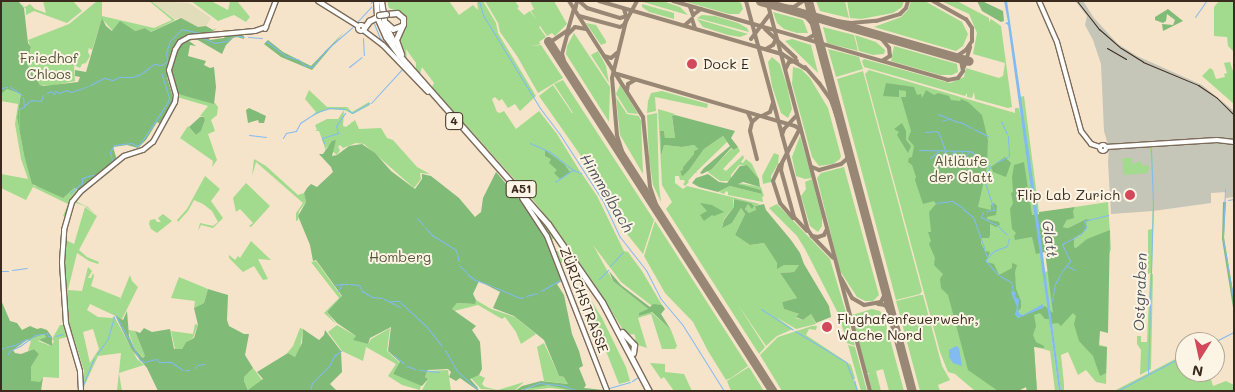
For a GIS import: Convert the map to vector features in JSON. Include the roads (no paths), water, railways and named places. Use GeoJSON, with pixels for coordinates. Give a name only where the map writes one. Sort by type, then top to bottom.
{"type":"FeatureCollection","features":[{"type":"Feature","properties":{"kind":"highway"},"geometry":{"type":"LineString","coordinates":[[378,1],[378,16],[386,37],[402,57]]}},
{"type":"Feature","properties":{"kind":"highway","name":"A51"},"geometry":{"type":"LineString","coordinates":[[378,1],[393,41],[402,57],[546,219],[582,266],[622,332],[634,345],[633,354],[650,391]]}},
{"type":"Feature","properties":{"kind":"highway","name":"A51"},"geometry":{"type":"LineString","coordinates":[[378,1],[385,29],[402,57],[516,186],[558,237],[610,314],[650,391]]}},
{"type":"Feature","properties":{"kind":"highway"},"geometry":{"type":"LineString","coordinates":[[361,27],[378,16],[385,16],[396,12],[403,18],[403,26],[396,40],[402,57]]}},
{"type":"Feature","properties":{"kind":"main road"},"geometry":{"type":"LineString","coordinates":[[81,391],[80,371],[68,332],[64,303],[62,250],[72,202],[80,192],[126,155],[149,147],[156,138],[175,102],[176,95],[169,70],[178,44],[189,37],[261,31],[266,27],[276,1]]}},
{"type":"Feature","properties":{"kind":"main road","name":"4"},"geometry":{"type":"LineString","coordinates":[[318,1],[361,27]]}},
{"type":"Feature","properties":{"kind":"main road"},"geometry":{"type":"LineString","coordinates":[[1040,3],[1058,42],[1080,129],[1089,142],[1103,150],[1106,147],[1217,140],[1234,142]]}},
{"type":"Feature","properties":{"kind":"main road","name":"ZÜRICHSTRASSE"},"geometry":{"type":"LineString","coordinates":[[361,27],[382,45],[437,101],[525,202],[547,236],[607,391]]}},
{"type":"Feature","properties":{"kind":"water"},"geometry":{"type":"Polygon","coordinates":[[[1004,1],[1007,1],[1061,391],[1059,391],[1008,25],[1005,23],[1008,22],[1004,1]]]}},
{"type":"Feature","properties":{"kind":"water"},"geometry":{"type":"Polygon","coordinates":[[[1012,291],[1016,292],[1015,297],[1019,299],[1018,311],[1020,314],[1023,315],[1043,304],[1043,308],[1018,318],[1015,314],[1017,307],[1011,293],[1012,291]]]}},
{"type":"Feature","properties":{"kind":"water"},"geometry":{"type":"Polygon","coordinates":[[[956,346],[959,348],[962,366],[953,363],[949,357],[949,350],[956,346]]]}},
{"type":"Feature","properties":{"kind":"waterway","name":"Himmelbach"},"geometry":{"type":"LineString","coordinates":[[479,1],[483,15],[540,108],[559,133],[603,201],[620,237],[646,270],[660,298],[682,324],[724,391]]}},
{"type":"Feature","properties":{"kind":"waterway"},"geometry":{"type":"LineString","coordinates":[[1195,17],[1206,1]]}},
{"type":"Feature","properties":{"kind":"waterway"},"geometry":{"type":"LineString","coordinates":[[357,22],[371,7]]}},
{"type":"Feature","properties":{"kind":"waterway"},"geometry":{"type":"LineString","coordinates":[[373,21],[380,38],[390,47]]}},
{"type":"Feature","properties":{"kind":"waterway"},"geometry":{"type":"LineString","coordinates":[[266,41],[286,56],[312,67],[326,50],[352,27]]}},
{"type":"Feature","properties":{"kind":"waterway"},"geometry":{"type":"LineString","coordinates":[[90,85],[104,78],[113,80],[119,77],[132,77],[141,74],[154,64],[161,65],[167,62],[166,53],[170,41],[182,29],[203,34]]}},
{"type":"Feature","properties":{"kind":"waterway"},"geometry":{"type":"LineString","coordinates":[[203,38],[214,43],[227,41],[233,34]]}},
{"type":"Feature","properties":{"kind":"waterway"},"geometry":{"type":"LineString","coordinates":[[234,35],[244,37]]}},
{"type":"Feature","properties":{"kind":"waterway"},"geometry":{"type":"LineString","coordinates":[[248,37],[262,38]]}},
{"type":"Feature","properties":{"kind":"waterway"},"geometry":{"type":"LineString","coordinates":[[363,38],[364,55]]}},
{"type":"Feature","properties":{"kind":"waterway"},"geometry":{"type":"LineString","coordinates":[[349,67],[362,57]]}},
{"type":"Feature","properties":{"kind":"waterway"},"geometry":{"type":"LineString","coordinates":[[371,103],[403,68]]}},
{"type":"Feature","properties":{"kind":"waterway"},"geometry":{"type":"LineString","coordinates":[[112,160],[110,152],[114,145],[132,143],[136,146],[140,144],[168,102],[169,97],[161,73]]}},
{"type":"Feature","properties":{"kind":"waterway"},"geometry":{"type":"LineString","coordinates":[[47,93],[51,91],[54,94],[55,91],[59,93],[66,90],[71,92],[88,86]]}},
{"type":"Feature","properties":{"kind":"waterway"},"geometry":{"type":"LineString","coordinates":[[1,88],[7,87]]}},
{"type":"Feature","properties":{"kind":"waterway"},"geometry":{"type":"LineString","coordinates":[[10,87],[22,95]]}},
{"type":"Feature","properties":{"kind":"waterway"},"geometry":{"type":"LineString","coordinates":[[25,105],[31,100],[41,101],[43,95]]}},
{"type":"Feature","properties":{"kind":"waterway"},"geometry":{"type":"LineString","coordinates":[[19,127],[19,109],[24,107],[23,97]]}},
{"type":"Feature","properties":{"kind":"waterway"},"geometry":{"type":"LineString","coordinates":[[348,110],[352,113],[369,103]]}},
{"type":"Feature","properties":{"kind":"waterway"},"geometry":{"type":"LineString","coordinates":[[283,138],[286,133],[296,131],[300,123],[317,112],[330,108],[345,109]]}},
{"type":"Feature","properties":{"kind":"waterway"},"geometry":{"type":"LineString","coordinates":[[337,129],[336,126],[345,113]]}},
{"type":"Feature","properties":{"kind":"waterway"},"geometry":{"type":"LineString","coordinates":[[938,114],[958,122]]}},
{"type":"Feature","properties":{"kind":"waterway"},"geometry":{"type":"LineString","coordinates":[[942,121],[948,119]]}},
{"type":"Feature","properties":{"kind":"waterway"},"geometry":{"type":"LineString","coordinates":[[1001,121],[1007,134]]}},
{"type":"Feature","properties":{"kind":"waterway"},"geometry":{"type":"LineString","coordinates":[[960,122],[972,128]]}},
{"type":"Feature","properties":{"kind":"waterway"},"geometry":{"type":"LineString","coordinates":[[974,129],[988,136]]}},
{"type":"Feature","properties":{"kind":"waterway"},"geometry":{"type":"LineString","coordinates":[[324,143],[322,138],[338,133],[337,130]]}},
{"type":"Feature","properties":{"kind":"waterway"},"geometry":{"type":"LineString","coordinates":[[925,132],[937,131],[941,138]]}},
{"type":"Feature","properties":{"kind":"waterway"},"geometry":{"type":"LineString","coordinates":[[249,135],[266,137]]}},
{"type":"Feature","properties":{"kind":"waterway"},"geometry":{"type":"LineString","coordinates":[[997,162],[1009,156],[1008,136]]}},
{"type":"Feature","properties":{"kind":"waterway"},"geometry":{"type":"LineString","coordinates":[[941,139],[945,150]]}},
{"type":"Feature","properties":{"kind":"waterway"},"geometry":{"type":"LineString","coordinates":[[530,143],[550,152],[573,170]]}},
{"type":"Feature","properties":{"kind":"waterway","name":"Ostgraben"},"geometry":{"type":"LineString","coordinates":[[1148,373],[1153,204],[1151,149]]}},
{"type":"Feature","properties":{"kind":"waterway"},"geometry":{"type":"LineString","coordinates":[[919,150],[970,151],[976,155]]}},
{"type":"Feature","properties":{"kind":"waterway"},"geometry":{"type":"LineString","coordinates":[[930,158],[939,151]]}},
{"type":"Feature","properties":{"kind":"waterway"},"geometry":{"type":"LineString","coordinates":[[938,160],[946,151]]}},
{"type":"Feature","properties":{"kind":"waterway"},"geometry":{"type":"LineString","coordinates":[[944,161],[955,151]]}},
{"type":"Feature","properties":{"kind":"waterway"},"geometry":{"type":"LineString","coordinates":[[964,157],[970,151]]}},
{"type":"Feature","properties":{"kind":"waterway"},"geometry":{"type":"LineString","coordinates":[[954,161],[962,152]]}},
{"type":"Feature","properties":{"kind":"waterway"},"geometry":{"type":"LineString","coordinates":[[977,156],[989,166]]}},
{"type":"Feature","properties":{"kind":"waterway"},"geometry":{"type":"LineString","coordinates":[[70,193],[82,183],[82,178],[92,175],[96,176],[111,163]]}},
{"type":"Feature","properties":{"kind":"waterway"},"geometry":{"type":"LineString","coordinates":[[986,211],[994,210],[985,183],[986,173],[991,166]]}},
{"type":"Feature","properties":{"kind":"waterway"},"geometry":{"type":"LineString","coordinates":[[555,182],[573,170],[581,173]]}},
{"type":"Feature","properties":{"kind":"waterway"},"geometry":{"type":"LineString","coordinates":[[1225,189],[1223,239],[1234,303]]}},
{"type":"Feature","properties":{"kind":"waterway"},"geometry":{"type":"LineString","coordinates":[[1228,200],[1234,199]]}},
{"type":"Feature","properties":{"kind":"waterway"},"geometry":{"type":"LineString","coordinates":[[936,203],[952,201],[963,208]]}},
{"type":"Feature","properties":{"kind":"waterway"},"geometry":{"type":"LineString","coordinates":[[963,209],[973,217],[984,248]]}},
{"type":"Feature","properties":{"kind":"waterway"},"geometry":{"type":"LineString","coordinates":[[983,212],[981,217],[997,225],[1006,234]]}},
{"type":"Feature","properties":{"kind":"waterway"},"geometry":{"type":"LineString","coordinates":[[1080,235],[1086,227],[1084,221],[1108,215]]}},
{"type":"Feature","properties":{"kind":"waterway"},"geometry":{"type":"LineString","coordinates":[[417,218],[423,225]]}},
{"type":"Feature","properties":{"kind":"waterway"},"geometry":{"type":"LineString","coordinates":[[425,227],[432,235],[456,250],[459,262]]}},
{"type":"Feature","properties":{"kind":"waterway","name":"Glatt"},"geometry":{"type":"LineString","coordinates":[[1062,271],[1070,261],[1062,244],[1078,236]]}},
{"type":"Feature","properties":{"kind":"waterway"},"geometry":{"type":"LineString","coordinates":[[998,275],[985,260],[994,251],[1007,246],[1009,238]]}},
{"type":"Feature","properties":{"kind":"waterway"},"geometry":{"type":"LineString","coordinates":[[984,249],[987,257]]}},
{"type":"Feature","properties":{"kind":"waterway"},"geometry":{"type":"LineString","coordinates":[[610,266],[623,252]]}},
{"type":"Feature","properties":{"kind":"waterway"},"geometry":{"type":"LineString","coordinates":[[459,265],[466,272]]}},
{"type":"Feature","properties":{"kind":"waterway"},"geometry":{"type":"LineString","coordinates":[[1067,266],[1075,270]]}},
{"type":"Feature","properties":{"kind":"waterway"},"geometry":{"type":"LineString","coordinates":[[12,270],[27,268]]}},
{"type":"Feature","properties":{"kind":"waterway"},"geometry":{"type":"LineString","coordinates":[[599,279],[608,270]]}},
{"type":"Feature","properties":{"kind":"waterway"},"geometry":{"type":"LineString","coordinates":[[1,271],[8,271]]}},
{"type":"Feature","properties":{"kind":"waterway"},"geometry":{"type":"LineString","coordinates":[[467,274],[475,280],[492,286]]}},
{"type":"Feature","properties":{"kind":"waterway"},"geometry":{"type":"LineString","coordinates":[[1052,301],[1055,284],[1060,275]]}},
{"type":"Feature","properties":{"kind":"waterway"},"geometry":{"type":"LineString","coordinates":[[1000,276],[1011,282],[1013,291]]}},
{"type":"Feature","properties":{"kind":"waterway"},"geometry":{"type":"LineString","coordinates":[[541,291],[560,280]]}},
{"type":"Feature","properties":{"kind":"waterway"},"geometry":{"type":"LineString","coordinates":[[334,285],[341,284]]}},
{"type":"Feature","properties":{"kind":"waterway"},"geometry":{"type":"LineString","coordinates":[[338,291],[342,284],[348,284]]}},
{"type":"Feature","properties":{"kind":"waterway"},"geometry":{"type":"LineString","coordinates":[[350,284],[359,285],[362,291],[372,297],[382,298]]}},
{"type":"Feature","properties":{"kind":"waterway"},"geometry":{"type":"LineString","coordinates":[[494,287],[520,298],[523,297]]}},
{"type":"Feature","properties":{"kind":"waterway"},"geometry":{"type":"LineString","coordinates":[[526,296],[537,293]]}},
{"type":"Feature","properties":{"kind":"waterway"},"geometry":{"type":"LineString","coordinates":[[384,299],[400,307]]}},
{"type":"Feature","properties":{"kind":"waterway"},"geometry":{"type":"LineString","coordinates":[[391,301],[399,301],[427,327],[442,346]]}},
{"type":"Feature","properties":{"kind":"waterway"},"geometry":{"type":"LineString","coordinates":[[761,309],[793,330]]}},
{"type":"Feature","properties":{"kind":"waterway"},"geometry":{"type":"LineString","coordinates":[[116,316],[140,360],[144,362],[156,359],[159,362],[171,362],[183,370]]}},
{"type":"Feature","properties":{"kind":"waterway"},"geometry":{"type":"LineString","coordinates":[[97,354],[108,338],[114,317]]}},
{"type":"Feature","properties":{"kind":"waterway"},"geometry":{"type":"LineString","coordinates":[[795,331],[846,362],[853,379]]}},
{"type":"Feature","properties":{"kind":"waterway"},"geometry":{"type":"LineString","coordinates":[[1225,336],[1234,332]]}},
{"type":"Feature","properties":{"kind":"waterway"},"geometry":{"type":"LineString","coordinates":[[11,350],[35,335],[47,333],[51,337]]}},
{"type":"Feature","properties":{"kind":"waterway"},"geometry":{"type":"LineString","coordinates":[[55,336],[63,334]]}},
{"type":"Feature","properties":{"kind":"waterway"},"geometry":{"type":"LineString","coordinates":[[6,347],[26,339]]}},
{"type":"Feature","properties":{"kind":"waterway"},"geometry":{"type":"LineString","coordinates":[[8,354],[10,350]]}},
{"type":"Feature","properties":{"kind":"waterway"},"geometry":{"type":"LineString","coordinates":[[445,350],[457,371],[478,390]]}},
{"type":"Feature","properties":{"kind":"waterway"},"geometry":{"type":"LineString","coordinates":[[310,391],[312,383],[329,366],[334,356],[341,351]]}},
{"type":"Feature","properties":{"kind":"waterway"},"geometry":{"type":"LineString","coordinates":[[394,355],[404,364]]}},
{"type":"Feature","properties":{"kind":"waterway"},"geometry":{"type":"LineString","coordinates":[[83,385],[94,358]]}},
{"type":"Feature","properties":{"kind":"waterway","name":"Ostgraben"},"geometry":{"type":"LineString","coordinates":[[1117,391],[1175,360]]}},
{"type":"Feature","properties":{"kind":"waterway"},"geometry":{"type":"LineString","coordinates":[[197,365],[204,364]]}},
{"type":"Feature","properties":{"kind":"waterway"},"geometry":{"type":"LineString","coordinates":[[407,366],[415,369]]}},
{"type":"Feature","properties":{"kind":"waterway"},"geometry":{"type":"LineString","coordinates":[[419,370],[439,372]]}},
{"type":"Feature","properties":{"kind":"waterway"},"geometry":{"type":"LineString","coordinates":[[632,381],[638,377]]}},
{"type":"Feature","properties":{"kind":"waterway"},"geometry":{"type":"LineString","coordinates":[[854,381],[857,391]]}},
{"type":"Feature","properties":{"kind":"waterway"},"geometry":{"type":"LineString","coordinates":[[609,388],[630,382]]}},
{"type":"Feature","properties":{"kind":"waterway"},"geometry":{"type":"LineString","coordinates":[[519,391],[539,383],[559,385]]}},
{"type":"Feature","properties":{"kind":"waterway"},"geometry":{"type":"LineString","coordinates":[[560,385],[580,391]]}},
{"type":"Feature","properties":{"kind":"waterway"},"geometry":{"type":"LineString","coordinates":[[584,390],[602,390]]}},
{"type":"Feature","properties":{"kind":"railway"},"geometry":{"type":"LineString","coordinates":[[1077,1],[1099,29],[1121,48],[1143,62],[1198,85],[1217,98],[1234,115]]}},
{"type":"Feature","properties":{"kind":"railway"},"geometry":{"type":"LineString","coordinates":[[1107,48],[1126,59]]}},
{"type":"Feature","properties":{"kind":"place","name":"Dock E"},"geometry":{"type":"Point","coordinates":[692,64]}},
{"type":"Feature","properties":{"kind":"place","name":"Flip Lab Zurich"},"geometry":{"type":"Point","coordinates":[1130,195]}},
{"type":"Feature","properties":{"kind":"place","name":"Flughafenfeuerwehr, Wache Nord"},"geometry":{"type":"Point","coordinates":[827,327]}},
{"type":"Feature","properties":{"kind":"park label","name":"Friedhof Chloos"},"geometry":{"type":"Point","coordinates":[49,66]}},
{"type":"Feature","properties":{"kind":"park label","name":"Altläufe der Glatt"},"geometry":{"type":"Point","coordinates":[961,170]}},
{"type":"Feature","properties":{"kind":"park label","name":"Homberg"},"geometry":{"type":"Point","coordinates":[400,257]}}]}
